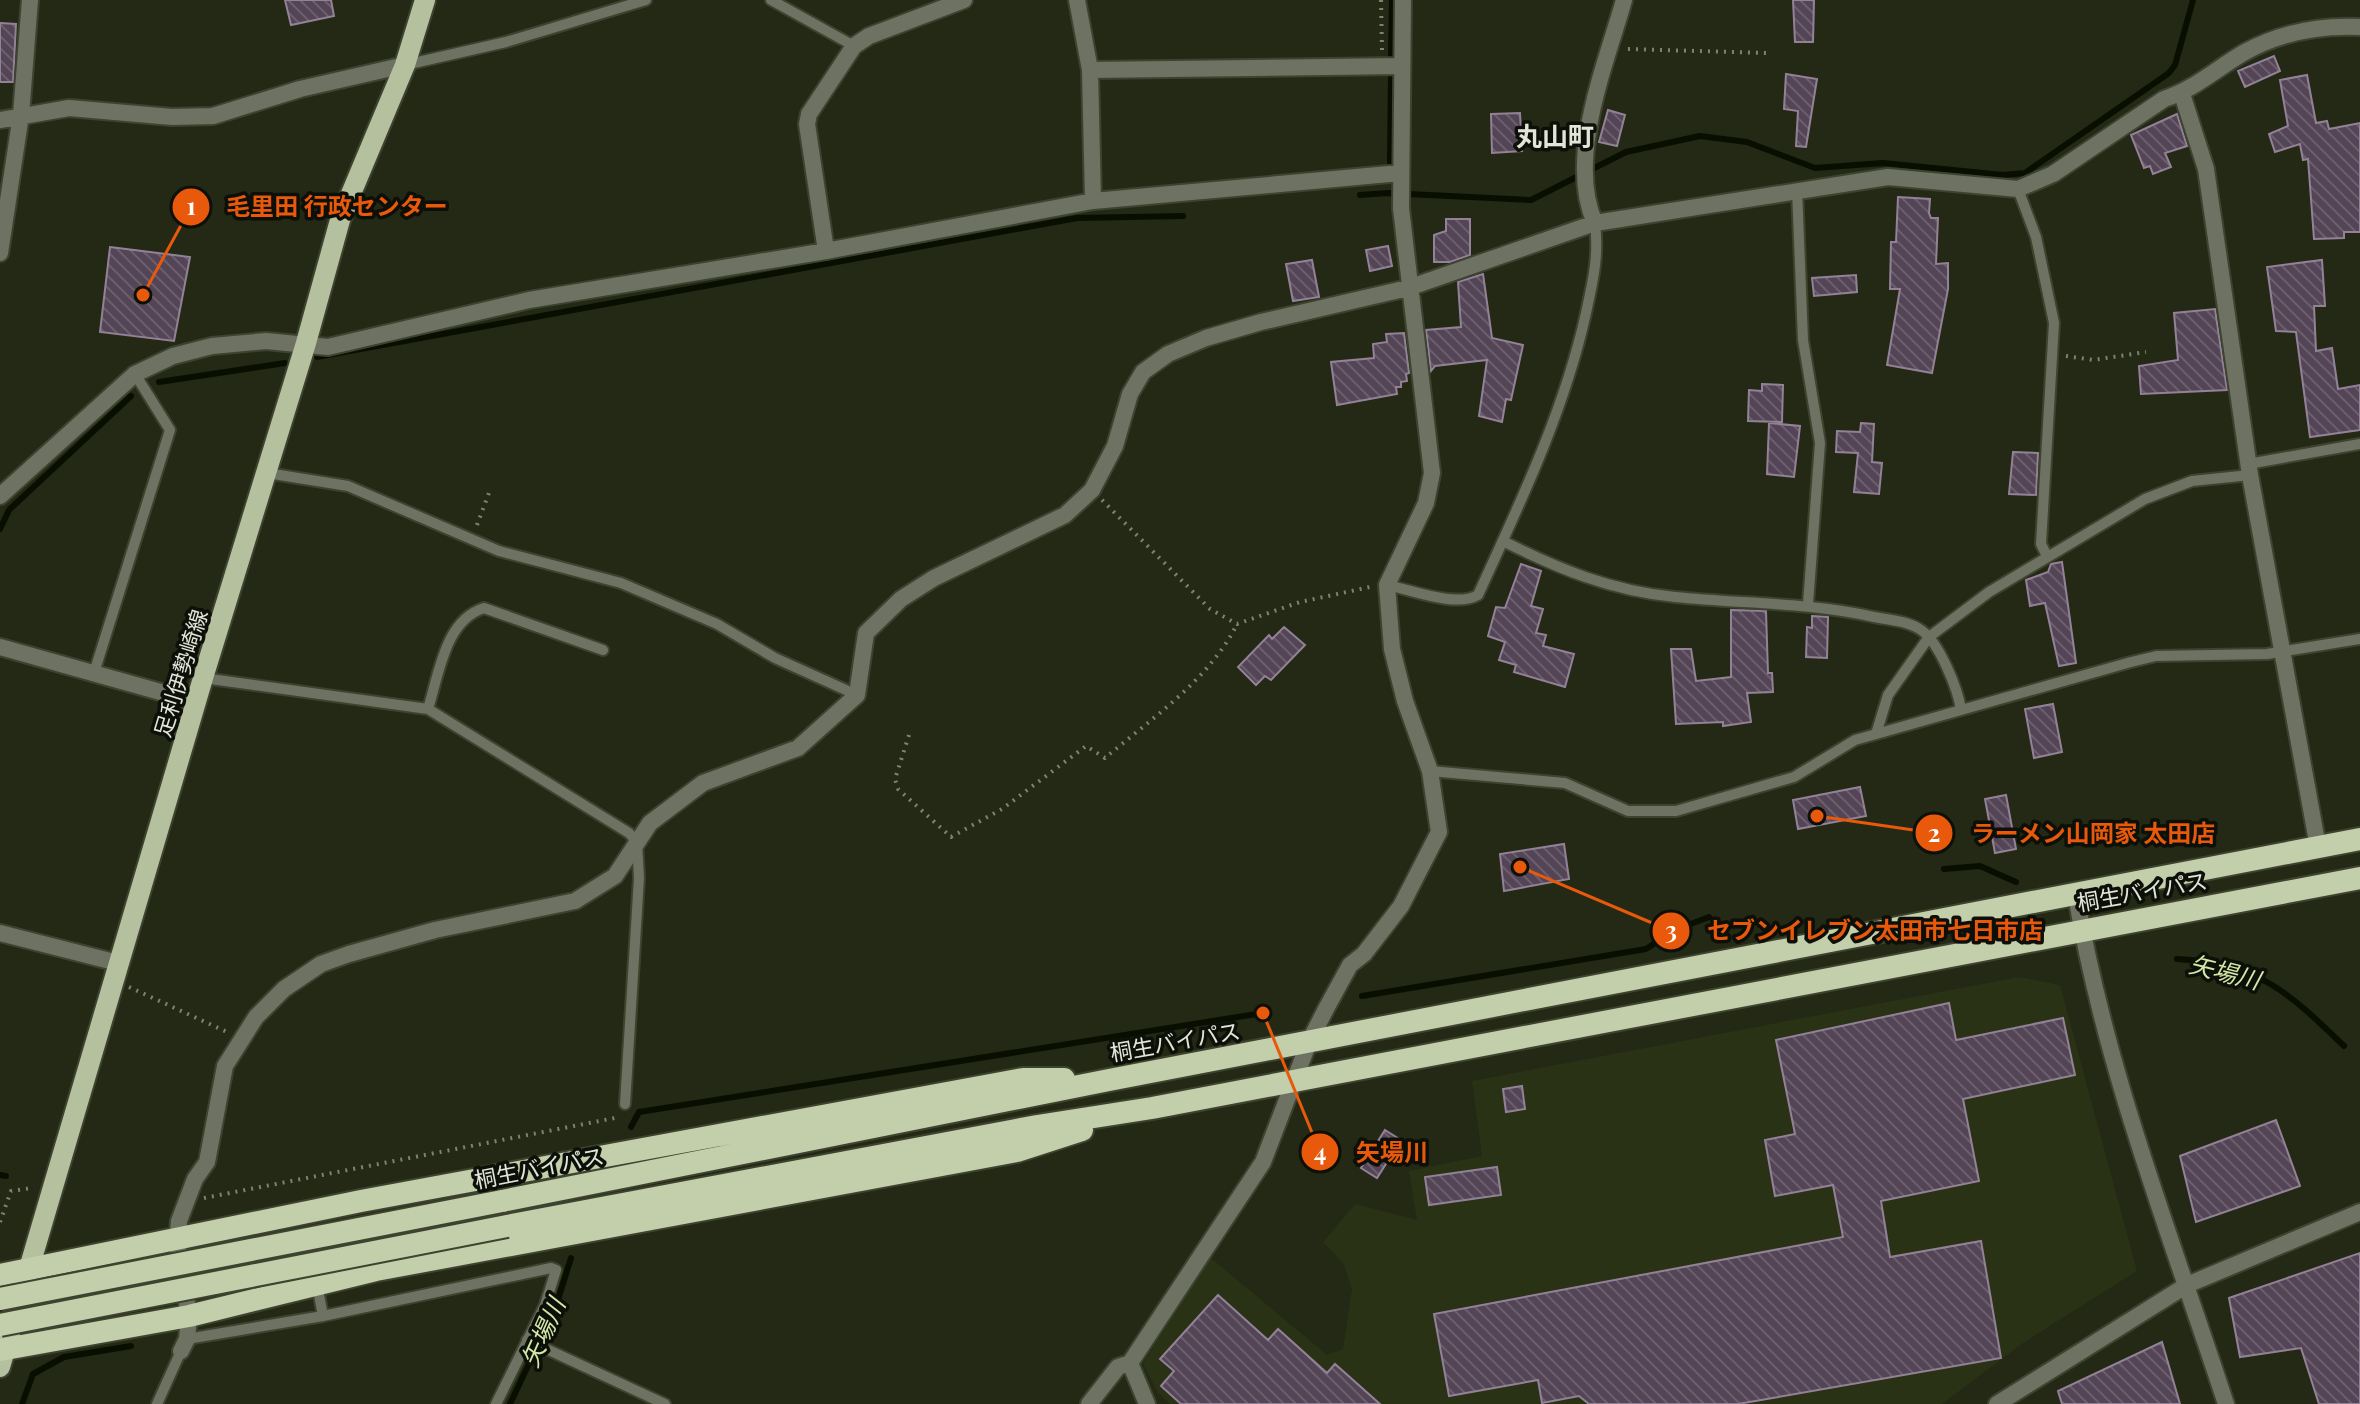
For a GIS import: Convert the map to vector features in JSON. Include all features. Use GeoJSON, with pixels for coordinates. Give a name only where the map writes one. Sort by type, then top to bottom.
{"type":"FeatureCollection","features":[{"type":"Feature","properties":{"kind":"highway","name":"桐生バイパス"},"geometry":{"type":"LineString","coordinates":[[0,1299],[1109,1080],[2360,839]]}},
{"type":"Feature","properties":{"kind":"highway","name":"桐生バイパス"},"geometry":{"type":"LineString","coordinates":[[0,1325],[507,1226],[1037,1126],[1152,1108],[2081,928],[2360,878]]}},
{"type":"Feature","properties":{"kind":"highway"},"geometry":{"type":"LineString","coordinates":[[0,1275],[361,1201],[1023,1079],[1109,1080]]}},
{"type":"Feature","properties":{"kind":"highway"},"geometry":{"type":"LineString","coordinates":[[2,1355],[189,1316],[376,1270],[1017,1151],[1152,1108]]}},
{"type":"Feature","properties":{"kind":"main road","name":"足利伊勢崎線"},"geometry":{"type":"LineString","coordinates":[[2,1355],[30,1270],[50,1191],[306,343],[340,220],[405,65],[425,0]]}},
{"type":"Feature","properties":{"kind":"street"},"geometry":{"type":"LineString","coordinates":[[0,253],[21,115],[30,0]]}},
{"type":"Feature","properties":{"kind":"street"},"geometry":{"type":"LineString","coordinates":[[826,251],[807,124],[809,114],[854,46],[869,36],[964,0]]}},
{"type":"Feature","properties":{"kind":"street"},"geometry":{"type":"LineString","coordinates":[[1077,0],[1090,70],[1093,201]]}},
{"type":"Feature","properties":{"kind":"street"},"geometry":{"type":"LineString","coordinates":[[1089,1404],[1118,1367],[1130,1363],[1263,1162],[1309,1042],[1350,965],[1364,954],[1401,906],[1439,832],[1430,771],[1392,649],[1387,585],[1426,503],[1432,473],[1401,208],[1403,0]]}},
{"type":"Feature","properties":{"kind":"street"},"geometry":{"type":"LineString","coordinates":[[1595,223],[1586,195],[1583,156],[1624,0]]}},
{"type":"Feature","properties":{"kind":"street"},"geometry":{"type":"LineString","coordinates":[[184,1345],[189,1316],[177,1241],[187,1201],[207,1162],[217,1094],[225,1066],[240,1038],[284,989],[321,964],[435,930],[575,901],[615,876],[637,842],[666,808],[703,783],[798,748],[857,695],[866,633],[901,599],[934,578],[1065,515],[1092,490],[1115,446],[1130,394],[1143,372],[1168,354],[1206,338],[1261,322],[1408,288],[1595,223],[1888,177],[2018,189],[2053,174],[2164,99],[2182,94],[2245,52],[2271,40],[2320,28],[2360,27]]}},
{"type":"Feature","properties":{"kind":"street"},"geometry":{"type":"LineString","coordinates":[[0,120],[69,108],[172,117],[213,116],[300,89],[405,65]]}},
{"type":"Feature","properties":{"kind":"street"},"geometry":{"type":"LineString","coordinates":[[1090,70],[1401,66]]}},
{"type":"Feature","properties":{"kind":"street"},"geometry":{"type":"LineString","coordinates":[[2182,94],[2206,169],[2249,469],[2318,847]]}},
{"type":"Feature","properties":{"kind":"street"},"geometry":{"type":"LineString","coordinates":[[0,496],[135,374],[173,356],[212,346],[266,341],[328,347],[529,300],[826,251],[1093,201],[1400,178]]}},
{"type":"Feature","properties":{"kind":"street"},"geometry":{"type":"LineString","coordinates":[[0,647],[196,702]]}},
{"type":"Feature","properties":{"kind":"street"},"geometry":{"type":"LineString","coordinates":[[2076,895],[2094,987],[2150,1176],[2226,1404]]}},
{"type":"Feature","properties":{"kind":"street"},"geometry":{"type":"LineString","coordinates":[[0,933],[115,972]]}},
{"type":"Feature","properties":{"kind":"street"},"geometry":{"type":"LineString","coordinates":[[1997,1404],[2187,1285],[2360,1212]]}},
{"type":"Feature","properties":{"kind":"street"},"geometry":{"type":"LineString","coordinates":[[1130,1363],[1147,1404]]}},
{"type":"Feature","properties":{"kind":"lane"},"geometry":{"type":"LineString","coordinates":[[405,65],[506,42],[646,0]]}},
{"type":"Feature","properties":{"kind":"lane"},"geometry":{"type":"LineString","coordinates":[[771,0],[854,46]]}},
{"type":"Feature","properties":{"kind":"lane"},"geometry":{"type":"LineString","coordinates":[[1797,189],[1803,340],[1810,402],[1820,443],[1808,604]]}},
{"type":"Feature","properties":{"kind":"lane"},"geometry":{"type":"LineString","coordinates":[[2018,189],[2036,237],[2050,291],[2054,355],[2047,401],[2041,544],[2047,556]]}},
{"type":"Feature","properties":{"kind":"lane"},"geometry":{"type":"LineString","coordinates":[[1387,585],[1470,600],[1478,595],[1573,373],[1599,253],[1595,223]]}},
{"type":"Feature","properties":{"kind":"lane"},"geometry":{"type":"LineString","coordinates":[[94,673],[170,430],[135,374]]}},
{"type":"Feature","properties":{"kind":"lane"},"geometry":{"type":"LineString","coordinates":[[1876,734],[1888,695],[1929,637],[1989,592],[2109,518],[2192,481],[2360,444]]}},
{"type":"Feature","properties":{"kind":"lane"},"geometry":{"type":"LineString","coordinates":[[267,473],[348,486],[499,551],[621,583],[717,624],[775,658],[857,695]]}},
{"type":"Feature","properties":{"kind":"lane"},"geometry":{"type":"LineString","coordinates":[[1503,541],[1549,564],[1623,589],[1701,599],[1808,604],[1910,624],[1929,637],[1954,682],[1961,710]]}},
{"type":"Feature","properties":{"kind":"lane"},"geometry":{"type":"LineString","coordinates":[[428,709],[453,632],[473,611],[484,608],[603,650]]}},
{"type":"Feature","properties":{"kind":"lane"},"geometry":{"type":"LineString","coordinates":[[1430,771],[1565,783],[1628,811],[1676,811],[1794,777],[1855,740],[2156,656],[2282,652],[2360,639]]}},
{"type":"Feature","properties":{"kind":"lane"},"geometry":{"type":"LineString","coordinates":[[203,678],[220,683],[428,709],[629,833],[637,842],[639,878],[625,1104]]}},
{"type":"Feature","properties":{"kind":"lane"},"geometry":{"type":"LineString","coordinates":[[157,1404],[184,1345],[551,1268],[556,1270],[554,1282],[496,1404]]}},
{"type":"Feature","properties":{"kind":"lane"},"geometry":{"type":"LineString","coordinates":[[317,1284],[323,1316]]}},
{"type":"Feature","properties":{"kind":"lane"},"geometry":{"type":"LineString","coordinates":[[527,1340],[665,1404]]}},
{"type":"Feature","properties":{"kind":"path"},"geometry":{"type":"LineString","coordinates":[[1381,0],[1382,66]]}},
{"type":"Feature","properties":{"kind":"path"},"geometry":{"type":"LineString","coordinates":[[1611,46],[1766,53]]}},
{"type":"Feature","properties":{"kind":"path"},"geometry":{"type":"LineString","coordinates":[[2054,355],[2093,360],[2146,352]]}},
{"type":"Feature","properties":{"kind":"path"},"geometry":{"type":"LineString","coordinates":[[471,539],[490,490]]}},
{"type":"Feature","properties":{"kind":"path"},"geometry":{"type":"LineString","coordinates":[[1092,490],[1210,609],[1237,624]]}},
{"type":"Feature","properties":{"kind":"path"},"geometry":{"type":"LineString","coordinates":[[909,735],[895,779],[898,789],[951,837],[1002,809],[1086,746],[1105,758],[1182,692],[1229,641],[1237,624],[1300,602],[1387,585]]}},
{"type":"Feature","properties":{"kind":"path"},"geometry":{"type":"LineString","coordinates":[[115,972],[240,1038]]}},
{"type":"Feature","properties":{"kind":"path"},"geometry":{"type":"LineString","coordinates":[[187,1201],[619,1117],[625,1104]]}},
{"type":"Feature","properties":{"kind":"path"},"geometry":{"type":"LineString","coordinates":[[0,1222],[11,1191],[29,1187],[50,1191]]}},
{"type":"Feature","properties":{"kind":"shaded area"},"geometry":{"type":"Polygon","coordinates":[[[2019,977],[2060,985],[2137,1271],[2023,1343],[1942,1404],[1170,1404],[1158,1393],[1143,1363],[1211,1258],[1327,1355],[1343,1349],[1352,1289],[1343,1263],[1323,1242],[1355,1204],[1417,1220],[1409,1171],[1482,1156],[1472,1081],[2019,977]]]}},
{"type":"Feature","properties":{"kind":"building"},"geometry":{"type":"Polygon","coordinates":[[[285,0],[331,0],[334,16],[291,25],[285,0]]]}},
{"type":"Feature","properties":{"kind":"building"},"geometry":{"type":"Polygon","coordinates":[[[1793,0],[1814,0],[1813,42],[1795,42],[1793,0]]]}},
{"type":"Feature","properties":{"kind":"building"},"geometry":{"type":"Polygon","coordinates":[[[0,23],[16,24],[13,82],[0,82],[0,23]]]}},
{"type":"Feature","properties":{"kind":"building"},"geometry":{"type":"Polygon","coordinates":[[[2274,56],[2280,71],[2245,87],[2238,71],[2274,56]]]}},
{"type":"Feature","properties":{"kind":"building"},"geometry":{"type":"Polygon","coordinates":[[[1786,74],[1817,79],[1806,147],[1796,146],[1798,111],[1784,109],[1786,74]]]}},
{"type":"Feature","properties":{"kind":"building"},"geometry":{"type":"Polygon","coordinates":[[[2307,75],[2316,123],[2327,121],[2329,129],[2360,123],[2360,232],[2344,232],[2344,238],[2314,239],[2308,159],[2303,160],[2300,144],[2275,152],[2269,134],[2288,126],[2280,80],[2307,75]]]}},
{"type":"Feature","properties":{"kind":"building"},"geometry":{"type":"Polygon","coordinates":[[[1608,110],[1625,115],[1617,146],[1599,142],[1608,110]]]}},
{"type":"Feature","properties":{"kind":"building"},"geometry":{"type":"Polygon","coordinates":[[[1520,113],[1522,151],[1492,153],[1491,114],[1520,113]]]}},
{"type":"Feature","properties":{"kind":"building"},"geometry":{"type":"Polygon","coordinates":[[[2177,114],[2187,146],[2165,153],[2171,167],[2153,174],[2150,166],[2144,168],[2131,135],[2177,114]]]}},
{"type":"Feature","properties":{"kind":"building"},"geometry":{"type":"Polygon","coordinates":[[[1898,197],[1930,199],[1931,218],[1938,218],[1936,264],[1948,263],[1948,289],[1932,373],[1887,365],[1900,289],[1890,289],[1891,242],[1896,242],[1898,197]]]}},
{"type":"Feature","properties":{"kind":"building"},"geometry":{"type":"Polygon","coordinates":[[[1446,219],[1470,219],[1470,255],[1450,262],[1434,262],[1434,235],[1446,231],[1446,219]]]}},
{"type":"Feature","properties":{"kind":"building"},"geometry":{"type":"Polygon","coordinates":[[[1388,246],[1392,266],[1370,271],[1366,250],[1388,246]]]}},
{"type":"Feature","properties":{"kind":"building"},"geometry":{"type":"Polygon","coordinates":[[[110,247],[190,257],[174,341],[100,332],[110,247]]]}},
{"type":"Feature","properties":{"kind":"building"},"geometry":{"type":"Polygon","coordinates":[[[1312,260],[1319,297],[1293,301],[1286,264],[1312,260]]]}},
{"type":"Feature","properties":{"kind":"building"},"geometry":{"type":"Polygon","coordinates":[[[2322,260],[2325,306],[2314,306],[2316,351],[2332,348],[2338,389],[2360,385],[2360,430],[2310,437],[2296,332],[2276,331],[2267,267],[2322,260]]]}},
{"type":"Feature","properties":{"kind":"building"},"geometry":{"type":"Polygon","coordinates":[[[1483,274],[1492,338],[1523,345],[1511,400],[1506,399],[1502,422],[1479,416],[1487,360],[1435,366],[1431,371],[1426,330],[1461,327],[1458,282],[1483,274]]]}},
{"type":"Feature","properties":{"kind":"building"},"geometry":{"type":"Polygon","coordinates":[[[1856,275],[1857,292],[1814,296],[1812,278],[1856,275]]]}},
{"type":"Feature","properties":{"kind":"building"},"geometry":{"type":"Polygon","coordinates":[[[2215,309],[2227,390],[2141,394],[2139,366],[2178,360],[2174,313],[2215,309]]]}},
{"type":"Feature","properties":{"kind":"building"},"geometry":{"type":"Polygon","coordinates":[[[1404,333],[1409,373],[1406,374],[1407,381],[1396,387],[1397,394],[1337,405],[1331,362],[1374,358],[1373,344],[1387,342],[1386,334],[1404,333]]]}},
{"type":"Feature","properties":{"kind":"building"},"geometry":{"type":"Polygon","coordinates":[[[1762,384],[1783,385],[1782,422],[1748,421],[1749,390],[1762,391],[1762,384]]]}},
{"type":"Feature","properties":{"kind":"building"},"geometry":{"type":"Polygon","coordinates":[[[1769,423],[1800,426],[1794,477],[1767,474],[1769,423]]]}},
{"type":"Feature","properties":{"kind":"building"},"geometry":{"type":"Polygon","coordinates":[[[1861,423],[1874,424],[1872,462],[1882,463],[1879,494],[1854,492],[1858,453],[1836,452],[1837,431],[1860,432],[1861,423]]]}},
{"type":"Feature","properties":{"kind":"building"},"geometry":{"type":"Polygon","coordinates":[[[2013,452],[2038,453],[2036,495],[2009,494],[2013,452]]]}},
{"type":"Feature","properties":{"kind":"building"},"geometry":{"type":"Polygon","coordinates":[[[2062,562],[2076,663],[2059,666],[2045,603],[2030,606],[2026,580],[2048,572],[2051,564],[2062,562]]]}},
{"type":"Feature","properties":{"kind":"building"},"geometry":{"type":"Polygon","coordinates":[[[1521,564],[1541,571],[1531,606],[1543,609],[1536,633],[1546,635],[1543,646],[1574,654],[1565,687],[1514,672],[1516,665],[1499,660],[1505,642],[1488,636],[1496,607],[1505,608],[1521,564]]]}},
{"type":"Feature","properties":{"kind":"building"},"geometry":{"type":"Polygon","coordinates":[[[1731,610],[1766,611],[1768,673],[1772,673],[1773,692],[1747,693],[1751,722],[1723,726],[1723,722],[1676,724],[1671,649],[1691,649],[1696,681],[1731,677],[1731,610]]]}},
{"type":"Feature","properties":{"kind":"building"},"geometry":{"type":"Polygon","coordinates":[[[1812,616],[1828,617],[1827,658],[1806,657],[1807,627],[1812,628],[1812,616]]]}},
{"type":"Feature","properties":{"kind":"building"},"geometry":{"type":"Polygon","coordinates":[[[1284,627],[1305,645],[1271,680],[1265,676],[1256,685],[1238,667],[1269,635],[1272,639],[1284,627]]]}},
{"type":"Feature","properties":{"kind":"building"},"geometry":{"type":"Polygon","coordinates":[[[2053,704],[2062,752],[2034,758],[2025,709],[2053,704]]]}},
{"type":"Feature","properties":{"kind":"building"},"geometry":{"type":"Polygon","coordinates":[[[1860,787],[1866,816],[1798,829],[1793,800],[1860,787]]]}},
{"type":"Feature","properties":{"kind":"building"},"geometry":{"type":"Polygon","coordinates":[[[2006,795],[2016,849],[1995,853],[1985,799],[2006,795]]]}},
{"type":"Feature","properties":{"kind":"building"},"geometry":{"type":"Polygon","coordinates":[[[1564,844],[1569,879],[1504,891],[1500,854],[1564,844]]]}},
{"type":"Feature","properties":{"kind":"building"},"geometry":{"type":"Polygon","coordinates":[[[1949,1003],[1956,1040],[2063,1018],[2075,1075],[1963,1099],[1979,1181],[1881,1201],[1890,1257],[1981,1241],[2001,1358],[1738,1404],[1589,1404],[1579,1396],[1542,1403],[1538,1380],[1449,1396],[1434,1314],[1843,1237],[1833,1185],[1775,1196],[1765,1140],[1795,1134],[1776,1040],[1949,1003]]]}},
{"type":"Feature","properties":{"kind":"building"},"geometry":{"type":"Polygon","coordinates":[[[1522,1086],[1525,1109],[1506,1112],[1503,1089],[1522,1086]]]}},
{"type":"Feature","properties":{"kind":"building"},"geometry":{"type":"Polygon","coordinates":[[[2276,1120],[2300,1186],[2196,1222],[2180,1156],[2276,1120]]]}},
{"type":"Feature","properties":{"kind":"building"},"geometry":{"type":"Polygon","coordinates":[[[1385,1130],[1401,1140],[1377,1178],[1361,1168],[1385,1130]]]}},
{"type":"Feature","properties":{"kind":"building"},"geometry":{"type":"Polygon","coordinates":[[[1497,1167],[1501,1195],[1429,1205],[1425,1177],[1497,1167]]]}},
{"type":"Feature","properties":{"kind":"building"},"geometry":{"type":"Polygon","coordinates":[[[2360,1253],[2360,1404],[2319,1404],[2301,1348],[2240,1357],[2229,1298],[2360,1253]]]}},
{"type":"Feature","properties":{"kind":"building"},"geometry":{"type":"Polygon","coordinates":[[[1218,1295],[1268,1340],[1278,1329],[1327,1373],[1335,1364],[1380,1404],[1181,1404],[1161,1386],[1174,1371],[1160,1359],[1218,1295]]]}},
{"type":"Feature","properties":{"kind":"building"},"geometry":{"type":"Polygon","coordinates":[[[2162,1342],[2180,1404],[2062,1404],[2058,1391],[2162,1342]]]}},
{"type":"Feature","properties":{"kind":"waterway"},"geometry":{"type":"LineString","coordinates":[[1391,54],[1392,0]]}},
{"type":"Feature","properties":{"kind":"waterway"},"geometry":{"type":"LineString","coordinates":[[1360,195],[1388,193],[1531,200],[1626,152],[1700,136],[1747,142],[1815,168],[1883,163],[2003,175],[2025,173],[2169,73],[2175,65],[2193,0]]}},
{"type":"Feature","properties":{"kind":"waterway"},"geometry":{"type":"LineString","coordinates":[[1390,163],[1391,74]]}},
{"type":"Feature","properties":{"kind":"waterway"},"geometry":{"type":"LineString","coordinates":[[317,357],[1077,218],[1183,216]]}},
{"type":"Feature","properties":{"kind":"waterway"},"geometry":{"type":"LineString","coordinates":[[159,382],[285,363]]}},
{"type":"Feature","properties":{"kind":"waterway"},"geometry":{"type":"LineString","coordinates":[[0,529],[9,510],[131,396]]}},
{"type":"Feature","properties":{"kind":"waterway","name":"矢場川"},"geometry":{"type":"LineString","coordinates":[[1944,869],[1980,866],[2016,882]]}},
{"type":"Feature","properties":{"kind":"waterway","name":"矢場川"},"geometry":{"type":"LineString","coordinates":[[1362,996],[1646,949],[1675,930],[1709,917]]}},
{"type":"Feature","properties":{"kind":"waterway","name":"矢場川"},"geometry":{"type":"LineString","coordinates":[[2177,959],[2230,967],[2271,984],[2289,996],[2344,1046]]}},
{"type":"Feature","properties":{"kind":"waterway","name":"矢場川"},"geometry":{"type":"LineString","coordinates":[[631,1127],[639,1112],[1263,1013]]}},
{"type":"Feature","properties":{"kind":"waterway"},"geometry":{"type":"LineString","coordinates":[[0,1175],[6,1176]]}},
{"type":"Feature","properties":{"kind":"waterway","name":"矢場川"},"geometry":{"type":"LineString","coordinates":[[510,1404],[556,1306],[571,1258]]}},
{"type":"Feature","properties":{"kind":"waterway"},"geometry":{"type":"LineString","coordinates":[[22,1404],[33,1374],[64,1357],[131,1346]]}},
{"type":"Feature","properties":{"kind":"place","name":"毛里田 行政センター"},"geometry":{"type":"Point","coordinates":[143,295]}},
{"type":"Feature","properties":{"kind":"place","name":"ラーメン山岡家 太田店"},"geometry":{"type":"Point","coordinates":[1817,816]}},
{"type":"Feature","properties":{"kind":"place","name":"セブンイレブン太田市七日市店"},"geometry":{"type":"Point","coordinates":[1520,867]}},
{"type":"Feature","properties":{"kind":"place","name":"矢場川"},"geometry":{"type":"Point","coordinates":[1263,1013]}},
{"type":"Feature","properties":{"kind":"district","name":"丸山町"},"geometry":{"type":"Point","coordinates":[1555,135]}}]}
